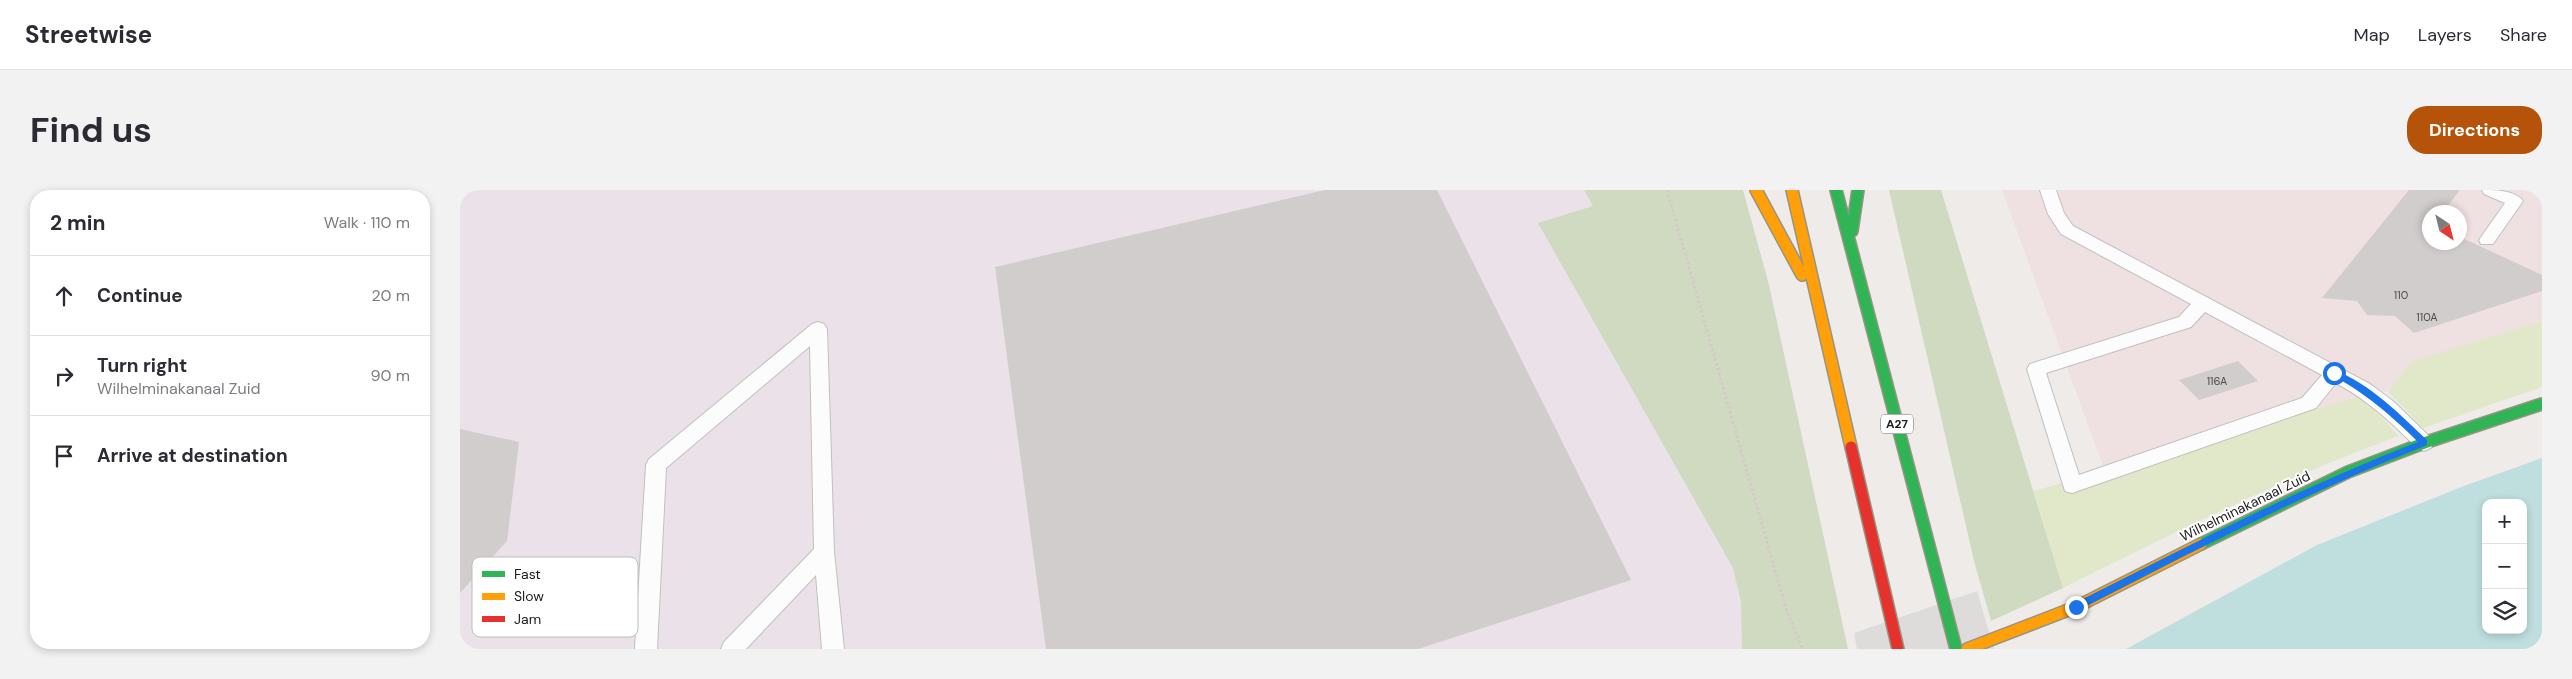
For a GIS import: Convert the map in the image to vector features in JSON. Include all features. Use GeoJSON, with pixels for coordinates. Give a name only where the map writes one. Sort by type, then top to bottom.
{"type":"FeatureCollection","features":[{"type":"Feature","properties":{"kind":"main road"},"geometry":{"type":"LineString","coordinates":[[1756,190],[1819,307]]}},
{"type":"Feature","properties":{"kind":"main road"},"geometry":{"type":"LineString","coordinates":[[1792,190],[1898,649]]}},
{"type":"Feature","properties":{"kind":"main road","name":"A27"},"geometry":{"type":"LineString","coordinates":[[1836,190],[1956,649]]}},
{"type":"Feature","properties":{"kind":"main road","name":"A27"},"geometry":{"type":"LineString","coordinates":[[1850,245],[1858,190]]}},
{"type":"Feature","properties":{"kind":"main road","name":"Wilhelminakanaal Zuid"},"geometry":{"type":"LineString","coordinates":[[1967,649],[2076,607],[2331,480],[2424,443],[2542,404]]}},
{"type":"Feature","properties":{"kind":"lane"},"geometry":{"type":"LineString","coordinates":[[2048,190],[2056,214],[2067,230],[2204,302],[2372,395],[2424,443]]}},
{"type":"Feature","properties":{"kind":"lane"},"geometry":{"type":"LineString","coordinates":[[2487,240],[2515,201],[2490,190]]}},
{"type":"Feature","properties":{"kind":"lane"},"geometry":{"type":"LineString","coordinates":[[2513,190],[2524,195],[2527,190]]}},
{"type":"Feature","properties":{"kind":"lane"},"geometry":{"type":"LineString","coordinates":[[2204,302],[2185,322],[2036,369],[2072,485],[2309,403],[2334,373]]}},
{"type":"Feature","properties":{"kind":"lane"},"geometry":{"type":"LineString","coordinates":[[646,649],[656,465],[818,329],[824,552],[833,649]]}},
{"type":"Feature","properties":{"kind":"lane"},"geometry":{"type":"LineString","coordinates":[[732,649],[824,552]]}},
{"type":"Feature","properties":{"kind":"path"},"geometry":{"type":"LineString","coordinates":[[1667,190],[1788,612],[1803,649]]}},
{"type":"Feature","properties":{"kind":"shaded area"},"geometry":{"type":"Polygon","coordinates":[[[460,190],[1662,190],[1779,649],[460,649],[460,190]]]}},
{"type":"Feature","properties":{"kind":"shaded area"},"geometry":{"type":"Polygon","coordinates":[[[2002,190],[2542,190],[2542,333],[2113,493],[2002,190]]]}},
{"type":"Feature","properties":{"kind":"green space"},"geometry":{"type":"Polygon","coordinates":[[[1584,190],[1743,190],[1769,285],[1848,649],[1742,649],[1741,602],[1733,568],[1538,223],[1593,206],[1584,190]]]}},
{"type":"Feature","properties":{"kind":"green space"},"geometry":{"type":"Polygon","coordinates":[[[1889,190],[1941,190],[2063,588],[1991,621],[1974,561],[1889,190]]]}},
{"type":"Feature","properties":{"kind":"green space"},"geometry":{"type":"Polygon","coordinates":[[[2542,321],[2542,387],[2423,428],[2388,392],[2412,361],[2542,321]]]}},
{"type":"Feature","properties":{"kind":"green space"},"geometry":{"type":"Polygon","coordinates":[[[2358,397],[2368,402],[2399,436],[2271,488],[2063,588],[2034,491],[2358,397]]]}},
{"type":"Feature","properties":{"kind":"water"},"geometry":{"type":"Polygon","coordinates":[[[2542,458],[2542,649],[2126,649],[2317,545],[2464,486],[2542,458]]]}},
{"type":"Feature","properties":{"kind":"pier"},"geometry":{"type":"Polygon","coordinates":[[[1977,591],[1994,649],[1857,649],[1854,633],[1977,591]]]}},
{"type":"Feature","properties":{"kind":"building"},"geometry":{"type":"Polygon","coordinates":[[[1325,190],[1437,190],[1631,580],[1418,649],[1046,649],[995,267],[1325,190]]]}},
{"type":"Feature","properties":{"kind":"building"},"geometry":{"type":"Polygon","coordinates":[[[2409,190],[2460,190],[2448,205],[2422,205],[2422,250],[2467,250],[2467,240],[2542,275],[2542,291],[2414,333],[2395,316],[2367,315],[2357,301],[2322,298],[2409,190]]]}},
{"type":"Feature","properties":{"kind":"building"},"geometry":{"type":"Polygon","coordinates":[[[2238,361],[2258,381],[2199,400],[2179,380],[2238,361]]]}},
{"type":"Feature","properties":{"kind":"building"},"geometry":{"type":"Polygon","coordinates":[[[460,429],[519,442],[507,541],[493,557],[472,557],[472,580],[460,593],[460,429]]]}},
{"type":"Feature","properties":{"kind":"traffic: fast"},"geometry":{"type":"LineString","coordinates":[[1836,190],[1956,649]]}},
{"type":"Feature","properties":{"kind":"traffic: fast"},"geometry":{"type":"LineString","coordinates":[[1852,231],[1858,190]]}},
{"type":"Feature","properties":{"kind":"traffic: fast"},"geometry":{"type":"LineString","coordinates":[[2201,544],[2348,472],[2424,443],[2542,404]]}},
{"type":"Feature","properties":{"kind":"traffic: slow"},"geometry":{"type":"LineString","coordinates":[[1756,190],[1802,275]]}},
{"type":"Feature","properties":{"kind":"traffic: slow"},"geometry":{"type":"LineString","coordinates":[[1792,190],[1851,447]]}},
{"type":"Feature","properties":{"kind":"traffic: slow"},"geometry":{"type":"LineString","coordinates":[[1967,649],[2076,607],[2201,544]]}},
{"type":"Feature","properties":{"kind":"traffic: jam"},"geometry":{"type":"LineString","coordinates":[[1851,447],[1898,649]]}},
{"type":"Feature","properties":{"kind":"route"},"geometry":{"type":"LineString","coordinates":[[2076,607],[2348,472],[2424,443],[2386,406],[2364,389],[2334,373]]}}]}
